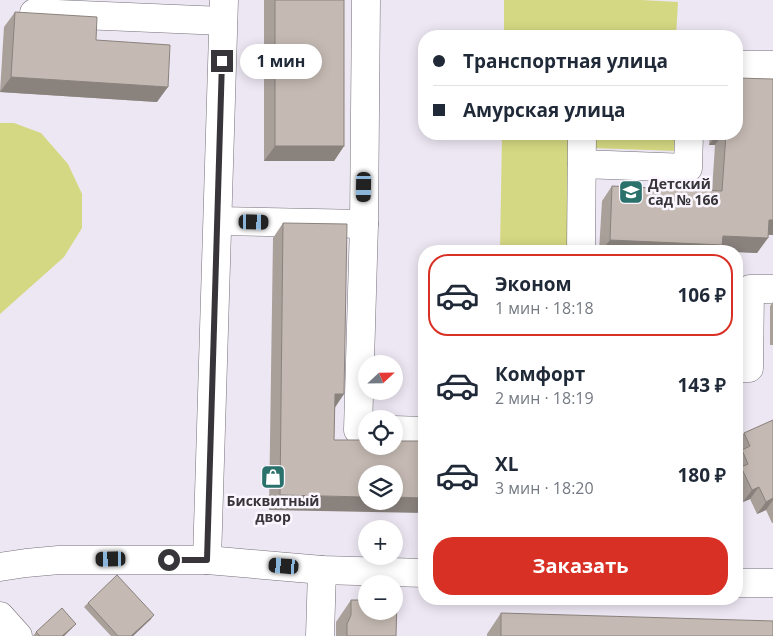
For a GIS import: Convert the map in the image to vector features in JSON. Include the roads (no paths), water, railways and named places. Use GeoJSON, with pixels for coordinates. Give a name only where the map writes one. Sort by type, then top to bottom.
{"type":"FeatureCollection","features":[{"type":"Feature","properties":{"kind":"street"},"geometry":{"type":"LineString","coordinates":[[359,410],[364,224],[366,0]]}},
{"type":"Feature","properties":{"kind":"street"},"geometry":{"type":"LineString","coordinates":[[34,13],[223,10],[207,560]]}},
{"type":"Feature","properties":{"kind":"street"},"geometry":{"type":"LineString","coordinates":[[743,65],[773,65]]}},
{"type":"Feature","properties":{"kind":"street"},"geometry":{"type":"LineString","coordinates":[[581,245],[582,140]]}},
{"type":"Feature","properties":{"kind":"street"},"geometry":{"type":"LineString","coordinates":[[582,164],[688,168],[689,140]]}},
{"type":"Feature","properties":{"kind":"street"},"geometry":{"type":"LineString","coordinates":[[218,221],[364,224]]}},
{"type":"Feature","properties":{"kind":"street"},"geometry":{"type":"LineString","coordinates":[[743,368],[749,368],[750,289],[773,289]]}},
{"type":"Feature","properties":{"kind":"street"},"geometry":{"type":"LineString","coordinates":[[403,430],[418,431]]}},
{"type":"Feature","properties":{"kind":"street"},"geometry":{"type":"LineString","coordinates":[[0,567],[59,560],[207,560],[322,570],[418,573]]}},
{"type":"Feature","properties":{"kind":"street"},"geometry":{"type":"LineString","coordinates":[[320,636],[322,570]]}},
{"type":"Feature","properties":{"kind":"street"},"geometry":{"type":"LineString","coordinates":[[743,583],[773,583]]}},
{"type":"Feature","properties":{"kind":"street"},"geometry":{"type":"LineString","coordinates":[[0,616],[18,636]]}},
{"type":"Feature","properties":{"kind":"place","name":"Детский сад № 166"},"geometry":{"type":"Point","coordinates":[631,192]}},
{"type":"Feature","properties":{"kind":"place","name":"Бисквитный двор"},"geometry":{"type":"Point","coordinates":[273,477]}}]}
